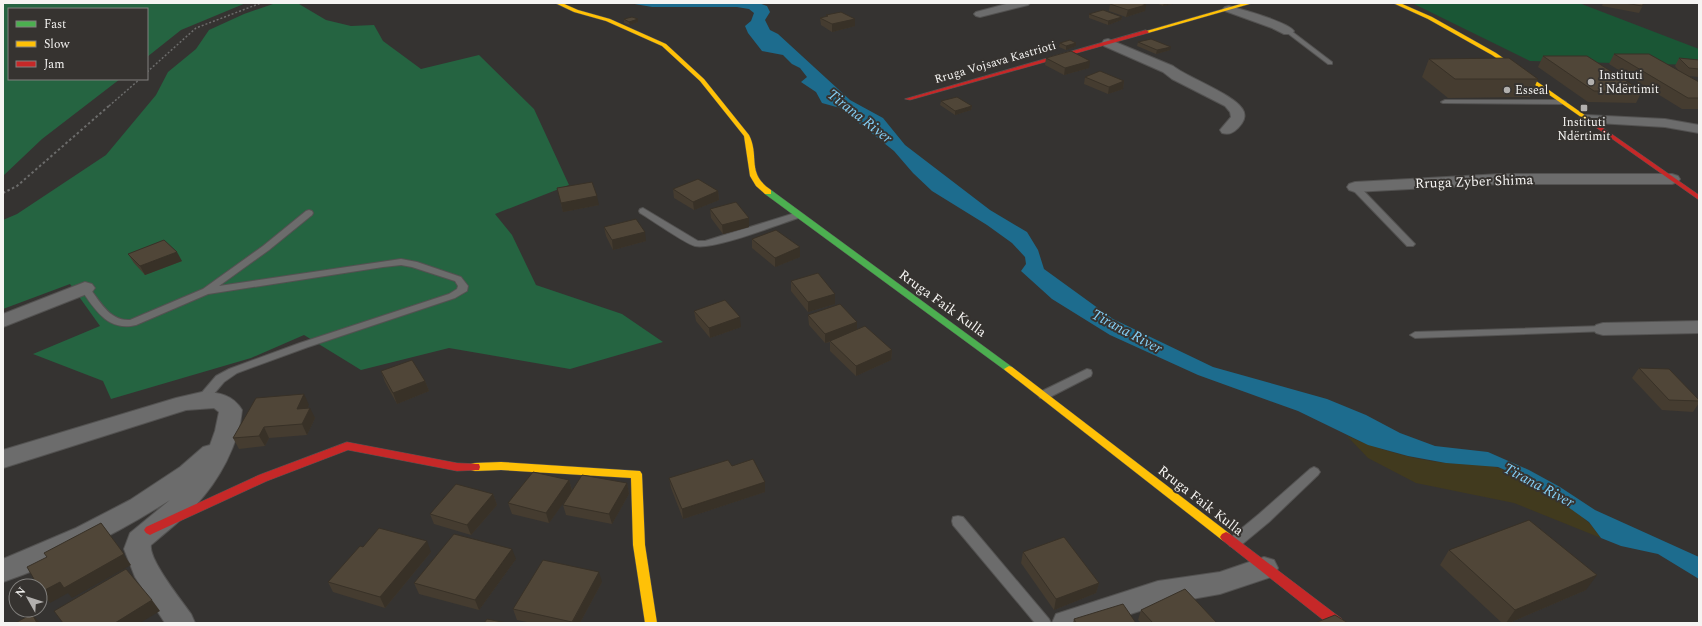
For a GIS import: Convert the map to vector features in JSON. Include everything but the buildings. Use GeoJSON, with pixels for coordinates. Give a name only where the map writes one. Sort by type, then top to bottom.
{"type":"FeatureCollection","features":[{"type":"Feature","properties":{"kind":"street","name":"Rruga Faik Kulla"},"geometry":{"type":"LineString","coordinates":[[558,3],[579,12],[608,20],[664,45],[702,80],[747,136],[751,147],[752,168],[756,182],[798,215],[1044,395],[1264,568],[1337,623]]}},
{"type":"Feature","properties":{"kind":"street"},"geometry":{"type":"LineString","coordinates":[[980,14],[1024,3]]}},
{"type":"Feature","properties":{"kind":"street","name":"Rruga Vojsava Kastrioti"},"geometry":{"type":"LineString","coordinates":[[908,99],[1250,3]]}},
{"type":"Feature","properties":{"kind":"street"},"geometry":{"type":"LineString","coordinates":[[1396,3],[1430,18],[1500,58],[1699,198]]}},
{"type":"Feature","properties":{"kind":"street"},"geometry":{"type":"LineString","coordinates":[[1229,9],[1276,25],[1288,31]]}},
{"type":"Feature","properties":{"kind":"street"},"geometry":{"type":"LineString","coordinates":[[1108,43],[1168,69],[1177,76],[1230,103],[1237,111],[1238,117],[1234,124],[1227,130]]}},
{"type":"Feature","properties":{"kind":"street"},"geometry":{"type":"LineString","coordinates":[[1586,119],[1672,124],[1699,129]]}},
{"type":"Feature","properties":{"kind":"street","name":"Rruga Zyber Shima"},"geometry":{"type":"LineString","coordinates":[[1355,187],[1501,179],[1672,179]]}},
{"type":"Feature","properties":{"kind":"street"},"geometry":{"type":"LineString","coordinates":[[3,321],[85,288]]}},
{"type":"Feature","properties":{"kind":"street"},"geometry":{"type":"LineString","coordinates":[[1603,329],[1699,327]]}},
{"type":"Feature","properties":{"kind":"street"},"geometry":{"type":"LineString","coordinates":[[3,459],[184,403],[202,400],[224,403],[231,410],[231,420],[225,440],[192,493],[139,540],[136,549],[145,569],[180,623]]}},
{"type":"Feature","properties":{"kind":"street"},"geometry":{"type":"LineString","coordinates":[[3,571],[91,532],[137,508],[202,461],[225,440]]}},
{"type":"Feature","properties":{"kind":"street"},"geometry":{"type":"LineString","coordinates":[[150,530],[264,478],[347,446],[457,467],[502,466],[636,474],[639,545],[650,623]]}},
{"type":"Feature","properties":{"kind":"street"},"geometry":{"type":"LineString","coordinates":[[1066,623],[1158,593],[1220,583],[1264,568]]}},
{"type":"Feature","properties":{"kind":"lane"},"geometry":{"type":"LineString","coordinates":[[1288,31],[1330,63]]}},
{"type":"Feature","properties":{"kind":"lane"},"geometry":{"type":"LineString","coordinates":[[1445,102],[1562,102]]}},
{"type":"Feature","properties":{"kind":"lane","name":"Rruga Zyber Shima"},"geometry":{"type":"LineString","coordinates":[[1355,187],[1410,244]]}},
{"type":"Feature","properties":{"kind":"lane"},"geometry":{"type":"LineString","coordinates":[[643,211],[696,243],[705,244],[741,235],[798,215]]}},
{"type":"Feature","properties":{"kind":"lane"},"geometry":{"type":"LineString","coordinates":[[85,288],[108,318],[117,324],[125,324],[140,320],[206,291],[266,248],[310,213]]}},
{"type":"Feature","properties":{"kind":"lane"},"geometry":{"type":"LineString","coordinates":[[202,400],[220,379],[233,371],[304,345],[452,296],[462,291],[463,286],[458,279],[414,264],[401,262],[206,291]]}},
{"type":"Feature","properties":{"kind":"lane"},"geometry":{"type":"LineString","coordinates":[[1415,335],[1603,329]]}},
{"type":"Feature","properties":{"kind":"lane"},"geometry":{"type":"LineString","coordinates":[[1044,395],[1088,373]]}},
{"type":"Feature","properties":{"kind":"lane"},"geometry":{"type":"LineString","coordinates":[[1233,543],[1264,518],[1314,472]]}},
{"type":"Feature","properties":{"kind":"lane"},"geometry":{"type":"LineString","coordinates":[[958,521],[1044,623]]}},
{"type":"Feature","properties":{"kind":"path"},"geometry":{"type":"LineString","coordinates":[[148,71],[196,28],[261,3]]}},
{"type":"Feature","properties":{"kind":"path"},"geometry":{"type":"LineString","coordinates":[[3,193],[18,186],[139,80]]}},
{"type":"Feature","properties":{"kind":"green space"},"geometry":{"type":"Polygon","coordinates":[[[3,3],[246,3],[181,30],[148,56],[148,8],[8,8],[8,80],[119,80],[42,139],[3,176],[3,3]]]}},
{"type":"Feature","properties":{"kind":"green space"},"geometry":{"type":"Polygon","coordinates":[[[1412,3],[1579,3],[1699,49],[1699,65],[1530,61],[1412,3]]]}},
{"type":"Feature","properties":{"kind":"green space"},"geometry":{"type":"Polygon","coordinates":[[[273,4],[299,4],[326,20],[351,26],[374,25],[383,41],[421,69],[479,55],[534,109],[569,185],[495,214],[512,235],[536,285],[622,314],[663,342],[570,369],[449,348],[361,370],[304,335],[251,358],[111,399],[103,381],[33,354],[100,326],[70,284],[3,309],[3,220],[17,214],[106,155],[156,95],[168,72],[196,49],[209,30],[244,14],[273,4]]]}},
{"type":"Feature","properties":{"kind":"sand"},"geometry":{"type":"Polygon","coordinates":[[[1347,436],[1409,457],[1434,462],[1487,465],[1511,472],[1546,490],[1567,505],[1589,523],[1601,538],[1514,503],[1416,483],[1368,458],[1347,436]]]}},
{"type":"Feature","properties":{"kind":"water","name":"Tirana River"},"geometry":{"type":"Polygon","coordinates":[[[629,3],[759,3],[767,6],[770,12],[765,20],[770,30],[778,34],[850,100],[883,118],[905,145],[990,210],[1027,232],[1038,250],[1044,269],[1113,319],[1213,367],[1327,399],[1366,415],[1400,433],[1435,446],[1488,452],[1529,470],[1560,487],[1595,510],[1699,557],[1699,579],[1658,554],[1621,546],[1601,538],[1589,522],[1554,497],[1524,478],[1498,467],[1446,463],[1408,456],[1368,445],[1298,411],[1198,375],[1110,335],[1052,299],[1021,271],[1026,264],[1025,257],[1012,243],[987,225],[932,191],[913,173],[894,151],[840,108],[822,103],[816,92],[801,82],[807,77],[800,68],[792,64],[783,55],[762,51],[748,33],[745,26],[751,21],[754,13],[749,9],[737,7],[652,7],[629,3]]]}},
{"type":"Feature","properties":{"kind":"traffic: fast"},"geometry":{"type":"LineString","coordinates":[[768,192],[1009,369]]}},
{"type":"Feature","properties":{"kind":"traffic: slow"},"geometry":{"type":"LineString","coordinates":[[558,3],[576,11],[608,20],[664,45],[702,80],[747,136],[754,176],[758,184],[768,192]]}},
{"type":"Feature","properties":{"kind":"traffic: slow"},"geometry":{"type":"LineString","coordinates":[[1146,32],[1250,3]]}},
{"type":"Feature","properties":{"kind":"traffic: slow"},"geometry":{"type":"LineString","coordinates":[[1396,3],[1430,18],[1494,54],[1593,123]]}},
{"type":"Feature","properties":{"kind":"traffic: slow"},"geometry":{"type":"LineString","coordinates":[[1009,369],[1226,537]]}},
{"type":"Feature","properties":{"kind":"traffic: slow"},"geometry":{"type":"LineString","coordinates":[[475,467],[501,466],[636,474],[639,545],[651,623]]}},
{"type":"Feature","properties":{"kind":"traffic: jam"},"geometry":{"type":"LineString","coordinates":[[908,99],[1146,32]]}},
{"type":"Feature","properties":{"kind":"traffic: jam"},"geometry":{"type":"LineString","coordinates":[[1593,123],[1699,198]]}},
{"type":"Feature","properties":{"kind":"traffic: jam"},"geometry":{"type":"LineString","coordinates":[[150,530],[263,478],[347,446],[457,467],[475,467]]}},
{"type":"Feature","properties":{"kind":"traffic: jam"},"geometry":{"type":"LineString","coordinates":[[1226,537],[1337,623]]}},
{"type":"Feature","properties":{"kind":"place","name":"Instituti i Ndërtimit"},"geometry":{"type":"Point","coordinates":[1591,82]}},
{"type":"Feature","properties":{"kind":"place","name":"Esseal"},"geometry":{"type":"Point","coordinates":[1507,90]}},
{"type":"Feature","properties":{"kind":"place","name":"Instituti Ndërtimit"},"geometry":{"type":"Point","coordinates":[1584,108]}}]}
